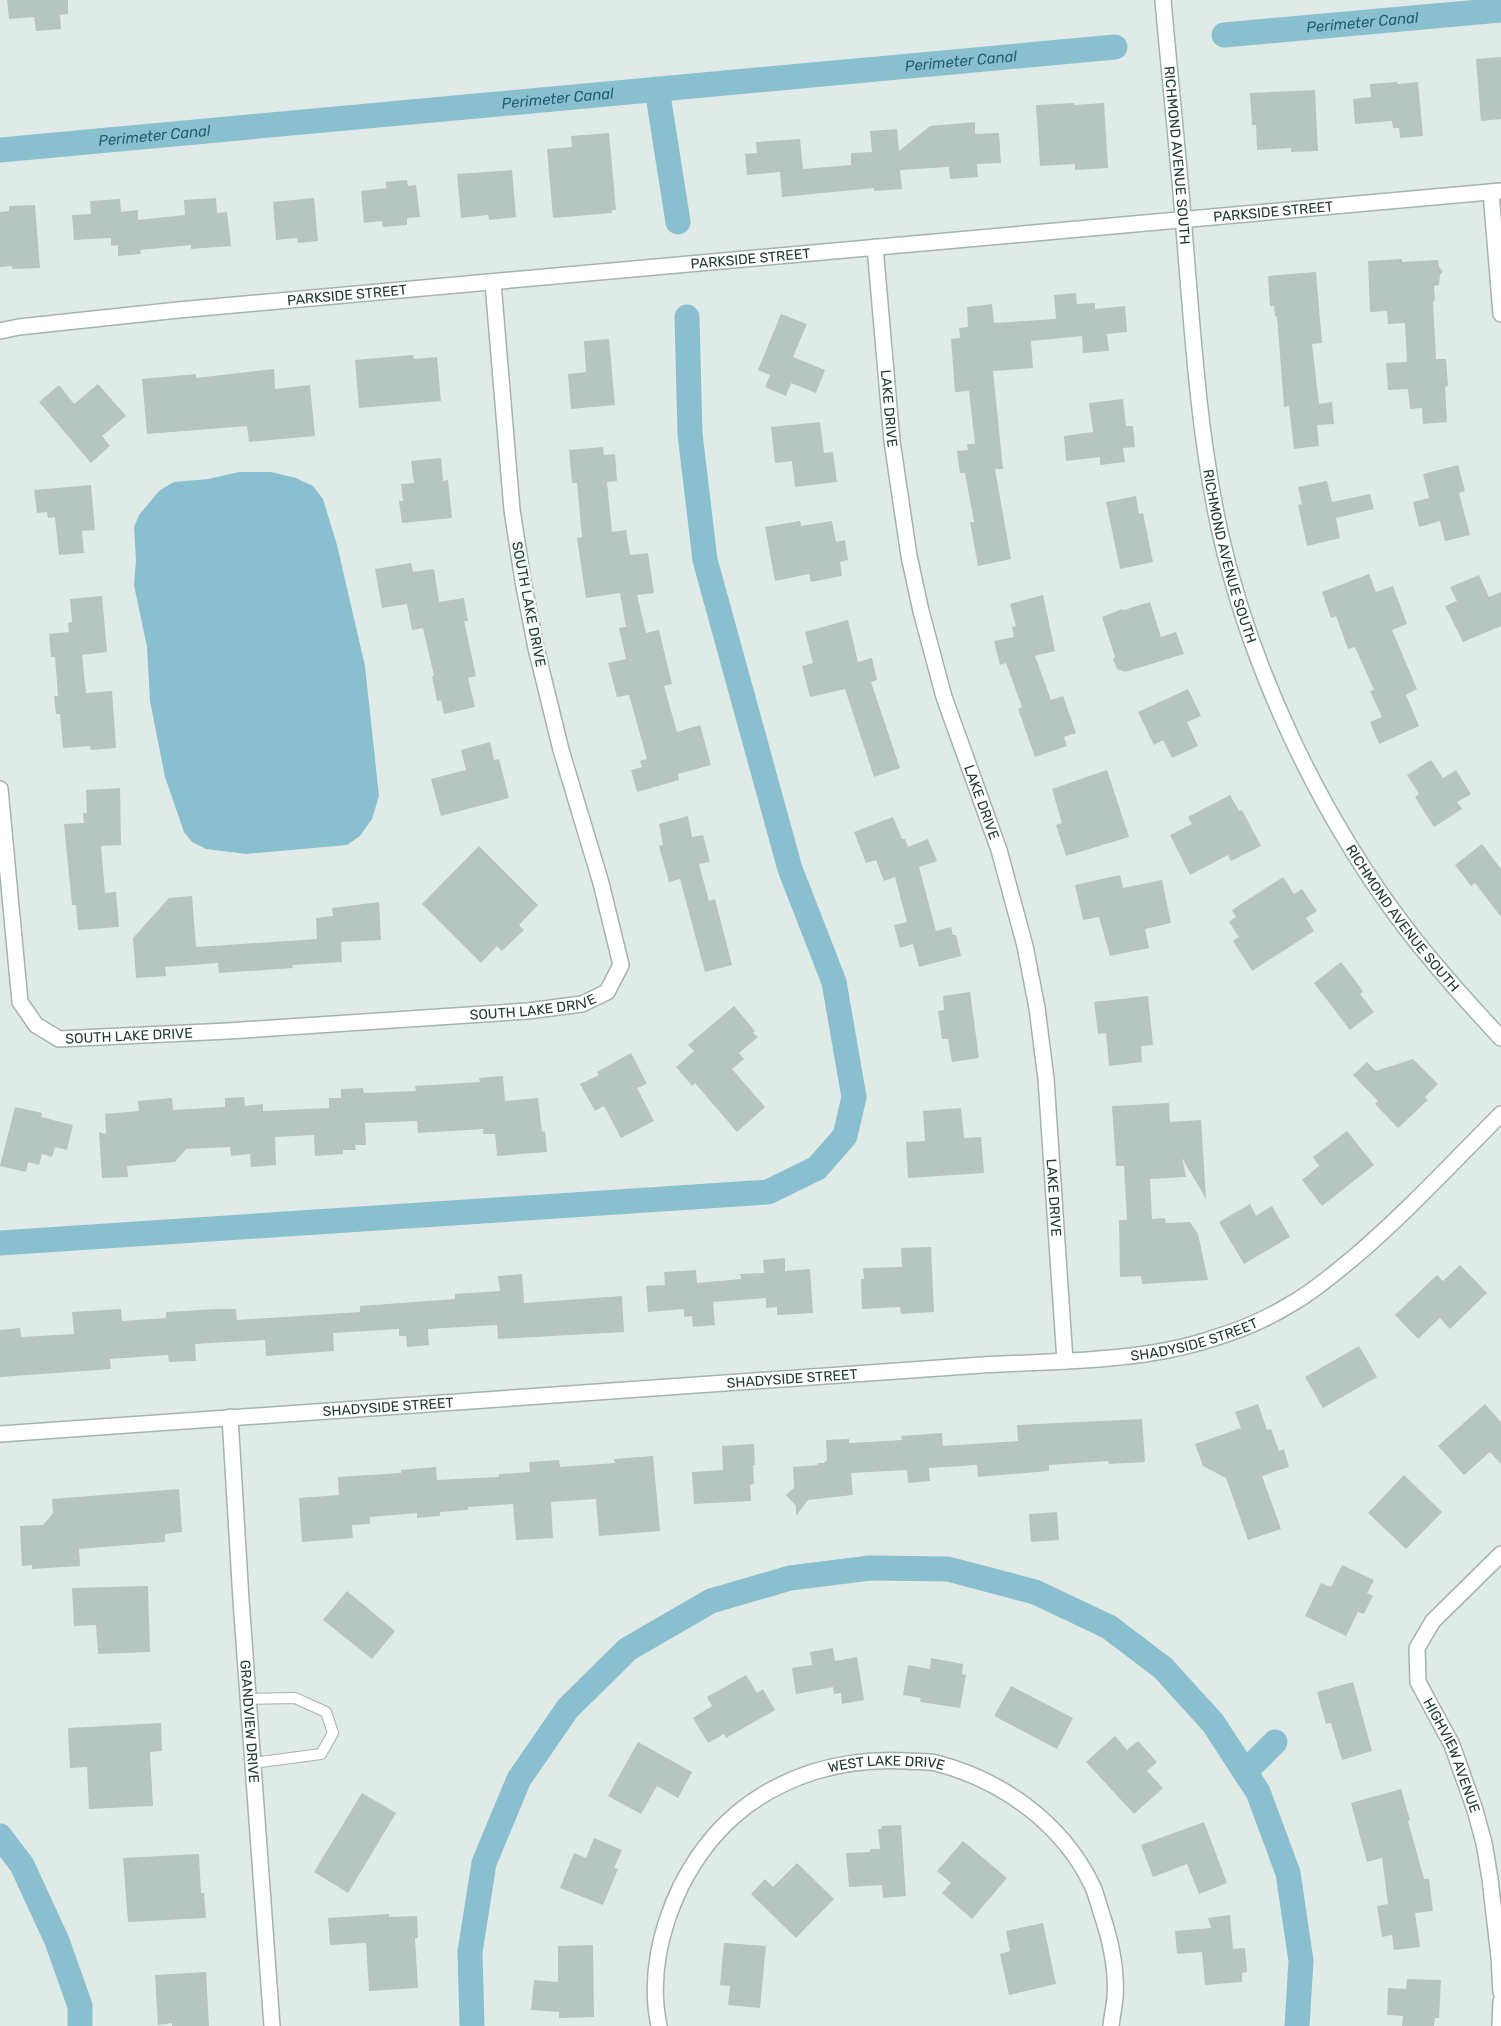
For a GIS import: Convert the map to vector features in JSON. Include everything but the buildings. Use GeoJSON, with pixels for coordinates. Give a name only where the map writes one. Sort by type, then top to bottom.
{"type":"FeatureCollection","features":[{"type":"Feature","properties":{"kind":"street","name":"RICHMOND AVENUE SOUTH"},"geometry":{"type":"LineString","coordinates":[[1163,0],[1202,428],[1212,494],[1233,580],[1260,663],[1276,703],[1312,780],[1356,855],[1405,927],[1457,991],[1501,1038]]}},
{"type":"Feature","properties":{"kind":"street","name":"PARKSIDE STREET"},"geometry":{"type":"LineString","coordinates":[[0,331],[19,327],[178,310],[1496,191]]}},
{"type":"Feature","properties":{"kind":"street"},"geometry":{"type":"LineString","coordinates":[[1496,191],[1501,314]]}},
{"type":"Feature","properties":{"kind":"street","name":"LAKE DRIVE"},"geometry":{"type":"LineString","coordinates":[[875,247],[892,440],[909,556],[921,611],[944,697],[999,850],[1025,946],[1037,1008],[1046,1079],[1065,1361]]}},
{"type":"Feature","properties":{"kind":"street","name":"SOUTH LAKE DRIVE"},"geometry":{"type":"LineString","coordinates":[[0,788],[20,1002],[36,1025],[59,1038],[228,1031],[528,1011],[582,1004],[607,992],[621,965],[601,883],[561,750],[536,648],[523,581],[512,510],[493,283]]}},
{"type":"Feature","properties":{"kind":"street","name":"SHADYSIDE STREET"},"geometry":{"type":"LineString","coordinates":[[0,1434],[972,1365],[1065,1361],[1136,1354],[1211,1340],[1268,1317],[1318,1287],[1410,1205],[1501,1114]]}},
{"type":"Feature","properties":{"kind":"street","name":"GRANDVIEW DRIVE"},"geometry":{"type":"LineString","coordinates":[[230,1417],[272,2026]]}},
{"type":"Feature","properties":{"kind":"street","name":"HIGHVIEW AVENUE"},"geometry":{"type":"LineString","coordinates":[[1501,1554],[1433,1621],[1417,1648],[1418,1682],[1452,1745],[1462,1769],[1496,1878],[1501,1992]]}},
{"type":"Feature","properties":{"kind":"street","name":"WEST LAKE DRIVE"},"geometry":{"type":"LineString","coordinates":[[660,2026],[656,1996],[656,1970],[664,1925],[688,1872],[707,1843],[738,1811],[768,1790],[835,1765],[886,1760],[934,1763],[976,1776],[1013,1796],[1043,1819],[1065,1844],[1092,1885],[1106,1927],[1113,1961],[1115,1997],[1111,2026]]}},
{"type":"Feature","properties":{"kind":"street"},"geometry":{"type":"LineString","coordinates":[[1500,2026],[1501,2001]]}},
{"type":"Feature","properties":{"kind":"lane"},"geometry":{"type":"LineString","coordinates":[[248,1699],[295,1698],[326,1712],[333,1733],[320,1754],[253,1763]]}},
{"type":"Feature","properties":{"kind":"water"},"geometry":{"type":"Polygon","coordinates":[[[239,472],[271,472],[296,478],[313,486],[323,499],[337,545],[365,666],[379,796],[372,819],[360,836],[347,845],[246,854],[206,849],[192,842],[184,832],[165,777],[150,701],[147,647],[134,585],[136,560],[134,527],[139,515],[160,490],[174,482],[208,479],[239,472]]]}},
{"type":"Feature","properties":{"kind":"waterway","name":"Perimeter Canal"},"geometry":{"type":"LineString","coordinates":[[1224,35],[1501,10]]}},
{"type":"Feature","properties":{"kind":"waterway","name":"Perimeter Canal"},"geometry":{"type":"LineString","coordinates":[[0,150],[1115,47]]}},
{"type":"Feature","properties":{"kind":"waterway"},"geometry":{"type":"LineString","coordinates":[[657,89],[678,222]]}},
{"type":"Feature","properties":{"kind":"waterway"},"geometry":{"type":"LineString","coordinates":[[0,1243],[768,1192],[817,1168],[845,1136],[854,1097],[834,982],[790,869],[705,560],[690,434],[687,317]]}},
{"type":"Feature","properties":{"kind":"waterway"},"geometry":{"type":"LineString","coordinates":[[472,2026],[470,1952],[484,1863],[519,1779],[568,1708],[628,1649],[711,1601],[790,1578],[870,1568],[948,1569],[1035,1592],[1109,1627],[1163,1668],[1213,1723],[1258,1792],[1288,1873],[1301,1961],[1297,2026]]}},
{"type":"Feature","properties":{"kind":"waterway"},"geometry":{"type":"LineString","coordinates":[[1245,1772],[1275,1742]]}},
{"type":"Feature","properties":{"kind":"waterway"},"geometry":{"type":"LineString","coordinates":[[0,1836],[22,1865],[57,1941],[80,2006],[80,2026]]}}]}
